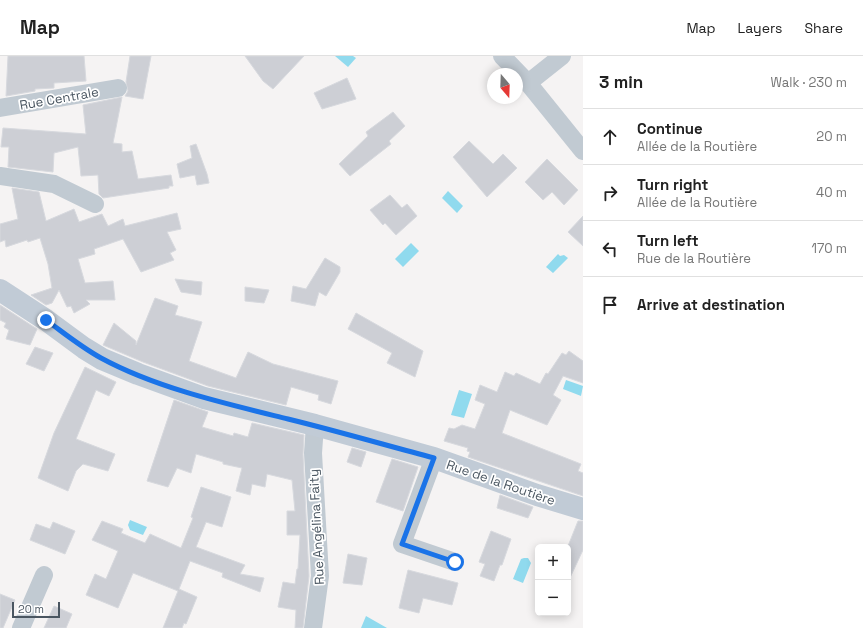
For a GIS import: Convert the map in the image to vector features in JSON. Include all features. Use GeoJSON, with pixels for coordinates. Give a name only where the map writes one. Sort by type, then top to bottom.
{"type":"FeatureCollection","features":[{"type":"Feature","properties":{"kind":"street"},"geometry":{"type":"LineString","coordinates":[[502,56],[528,83],[583,151]]}},
{"type":"Feature","properties":{"kind":"street"},"geometry":{"type":"LineString","coordinates":[[528,83],[562,56]]}},
{"type":"Feature","properties":{"kind":"street","name":"Rue Centrale"},"geometry":{"type":"LineString","coordinates":[[0,108],[118,88]]}},
{"type":"Feature","properties":{"kind":"street"},"geometry":{"type":"LineString","coordinates":[[0,176],[54,184],[95,204]]}},
{"type":"Feature","properties":{"kind":"street","name":"Rue de la Routière"},"geometry":{"type":"LineString","coordinates":[[0,290],[46,320],[84,348],[109,362],[204,398],[315,425],[434,458],[537,495],[583,509]]}},
{"type":"Feature","properties":{"kind":"street","name":"Rue Angélina Faity"},"geometry":{"type":"LineString","coordinates":[[313,628],[320,576],[312,453],[315,425]]}},
{"type":"Feature","properties":{"kind":"street"},"geometry":{"type":"LineString","coordinates":[[434,458],[402,544],[455,562]]}},
{"type":"Feature","properties":{"kind":"street"},"geometry":{"type":"LineString","coordinates":[[21,628],[44,575]]}},
{"type":"Feature","properties":{"kind":"water"},"geometry":{"type":"Polygon","coordinates":[[[335,56],[353,56],[356,58],[348,67],[335,56]]]}},
{"type":"Feature","properties":{"kind":"water"},"geometry":{"type":"Polygon","coordinates":[[[448,191],[463,206],[457,213],[442,198],[448,191]]]}},
{"type":"Feature","properties":{"kind":"water"},"geometry":{"type":"Polygon","coordinates":[[[411,243],[419,251],[403,267],[395,259],[411,243]]]}},
{"type":"Feature","properties":{"kind":"water"},"geometry":{"type":"Polygon","coordinates":[[[558,254],[560,256],[564,255],[568,258],[553,273],[546,267],[558,254]]]}},
{"type":"Feature","properties":{"kind":"water"},"geometry":{"type":"Polygon","coordinates":[[[566,380],[583,386],[581,396],[563,389],[566,380]]]}},
{"type":"Feature","properties":{"kind":"water"},"geometry":{"type":"Polygon","coordinates":[[[459,390],[472,394],[464,418],[451,415],[459,390]]]}},
{"type":"Feature","properties":{"kind":"water"},"geometry":{"type":"Polygon","coordinates":[[[130,520],[147,527],[143,535],[130,530],[128,525],[130,520]]]}},
{"type":"Feature","properties":{"kind":"water"},"geometry":{"type":"Polygon","coordinates":[[[528,558],[531,563],[523,583],[513,579],[521,559],[528,558]]]}},
{"type":"Feature","properties":{"kind":"water"},"geometry":{"type":"Polygon","coordinates":[[[366,616],[387,628],[361,628],[366,616]]]}},
{"type":"Feature","properties":{"kind":"building"},"geometry":{"type":"Polygon","coordinates":[[[8,56],[84,56],[86,81],[54,83],[54,88],[35,89],[35,91],[6,96],[8,56]]]}},
{"type":"Feature","properties":{"kind":"building"},"geometry":{"type":"Polygon","coordinates":[[[130,56],[151,56],[143,99],[125,96],[128,91],[126,82],[130,56]]]}},
{"type":"Feature","properties":{"kind":"building"},"geometry":{"type":"Polygon","coordinates":[[[245,56],[304,56],[273,89],[263,81],[245,56]]]}},
{"type":"Feature","properties":{"kind":"building"},"geometry":{"type":"Polygon","coordinates":[[[347,78],[356,99],[322,109],[314,93],[347,78]]]}},
{"type":"Feature","properties":{"kind":"building"},"geometry":{"type":"Polygon","coordinates":[[[122,97],[113,143],[122,144],[122,152],[132,151],[138,179],[171,175],[173,186],[169,186],[169,188],[103,198],[99,194],[98,175],[81,176],[78,147],[54,153],[53,172],[8,167],[9,147],[1,147],[3,128],[86,134],[83,105],[122,97]]]}},
{"type":"Feature","properties":{"kind":"building"},"geometry":{"type":"Polygon","coordinates":[[[393,112],[405,126],[389,141],[391,144],[350,176],[339,164],[368,136],[366,132],[393,112]]]}},
{"type":"Feature","properties":{"kind":"building"},"geometry":{"type":"Polygon","coordinates":[[[469,141],[493,164],[503,154],[517,168],[487,197],[453,157],[469,141]]]}},
{"type":"Feature","properties":{"kind":"building"},"geometry":{"type":"Polygon","coordinates":[[[196,144],[209,183],[197,185],[195,175],[180,178],[177,164],[192,158],[190,146],[196,144]]]}},
{"type":"Feature","properties":{"kind":"building"},"geometry":{"type":"Polygon","coordinates":[[[547,159],[578,190],[564,205],[552,192],[543,200],[525,182],[547,159]]]}},
{"type":"Feature","properties":{"kind":"building"},"geometry":{"type":"Polygon","coordinates":[[[12,188],[39,192],[46,221],[74,209],[79,222],[102,214],[108,226],[123,219],[125,226],[177,213],[181,229],[167,232],[176,250],[170,253],[174,260],[141,272],[123,239],[94,249],[95,254],[78,259],[85,283],[113,281],[115,300],[86,300],[90,304],[74,313],[71,306],[67,307],[59,290],[52,303],[46,305],[31,295],[52,288],[48,264],[40,238],[28,242],[27,240],[6,247],[5,240],[0,242],[0,224],[18,219],[12,188]]]}},
{"type":"Feature","properties":{"kind":"building"},"geometry":{"type":"Polygon","coordinates":[[[390,195],[402,208],[407,204],[417,216],[396,235],[385,223],[383,225],[370,210],[390,195]]]}},
{"type":"Feature","properties":{"kind":"building"},"geometry":{"type":"Polygon","coordinates":[[[583,216],[583,246],[568,232],[583,216]]]}},
{"type":"Feature","properties":{"kind":"building"},"geometry":{"type":"Polygon","coordinates":[[[325,258],[340,267],[340,272],[326,296],[319,292],[315,306],[291,301],[293,286],[306,289],[325,258]]]}},
{"type":"Feature","properties":{"kind":"building"},"geometry":{"type":"Polygon","coordinates":[[[175,279],[202,282],[201,295],[181,292],[175,279]]]}},
{"type":"Feature","properties":{"kind":"building"},"geometry":{"type":"Polygon","coordinates":[[[245,287],[269,290],[264,303],[245,301],[245,287]]]}},
{"type":"Feature","properties":{"kind":"building"},"geometry":{"type":"Polygon","coordinates":[[[155,298],[178,306],[175,315],[202,322],[189,361],[236,378],[248,352],[273,364],[338,381],[331,404],[318,400],[319,395],[291,387],[286,405],[208,386],[143,362],[103,345],[114,323],[136,341],[136,345],[155,298]]]}},
{"type":"Feature","properties":{"kind":"building"},"geometry":{"type":"Polygon","coordinates":[[[0,305],[37,329],[30,345],[6,339],[9,330],[4,327],[6,323],[0,320],[0,305]]]}},
{"type":"Feature","properties":{"kind":"building"},"geometry":{"type":"Polygon","coordinates":[[[356,313],[423,351],[415,377],[387,363],[392,353],[348,329],[356,313]]]}},
{"type":"Feature","properties":{"kind":"building"},"geometry":{"type":"Polygon","coordinates":[[[35,347],[53,353],[44,371],[26,364],[35,347]]]}},
{"type":"Feature","properties":{"kind":"building"},"geometry":{"type":"Polygon","coordinates":[[[569,351],[583,361],[583,383],[563,376],[553,395],[561,400],[547,425],[510,410],[502,433],[581,464],[578,471],[583,473],[583,496],[468,457],[470,452],[467,451],[468,448],[444,441],[449,428],[454,429],[462,425],[475,429],[485,404],[475,400],[480,385],[497,392],[505,372],[514,376],[516,373],[540,384],[546,373],[548,374],[562,353],[566,355],[569,351]]]}},
{"type":"Feature","properties":{"kind":"building"},"geometry":{"type":"Polygon","coordinates":[[[85,367],[116,382],[109,396],[96,390],[76,439],[115,454],[108,471],[83,464],[76,471],[68,491],[38,478],[54,433],[85,367]]]}},
{"type":"Feature","properties":{"kind":"building"},"geometry":{"type":"Polygon","coordinates":[[[174,400],[208,412],[202,427],[233,436],[234,433],[248,437],[252,423],[304,435],[303,454],[309,576],[303,628],[295,628],[296,610],[278,607],[283,582],[295,584],[298,569],[300,535],[287,535],[287,511],[295,511],[292,480],[267,474],[265,487],[252,484],[250,495],[236,491],[242,468],[223,464],[223,462],[196,454],[191,473],[177,468],[168,487],[147,481],[174,400]]]}},
{"type":"Feature","properties":{"kind":"building"},"geometry":{"type":"Polygon","coordinates":[[[352,448],[366,452],[361,467],[347,462],[352,448]]]}},
{"type":"Feature","properties":{"kind":"building"},"geometry":{"type":"Polygon","coordinates":[[[392,459],[418,467],[403,511],[376,502],[392,459]]]}},
{"type":"Feature","properties":{"kind":"building"},"geometry":{"type":"Polygon","coordinates":[[[201,487],[231,497],[222,527],[206,522],[196,547],[245,565],[240,574],[264,578],[260,592],[222,577],[223,573],[190,561],[179,589],[197,597],[186,624],[184,623],[182,628],[163,628],[178,591],[133,573],[118,608],[86,595],[95,574],[106,579],[118,551],[92,540],[102,521],[123,529],[121,533],[145,543],[150,534],[181,548],[193,518],[191,517],[201,487]]]}},
{"type":"Feature","properties":{"kind":"building"},"geometry":{"type":"Polygon","coordinates":[[[500,495],[533,507],[528,518],[497,508],[500,495]]]}},
{"type":"Feature","properties":{"kind":"building"},"geometry":{"type":"Polygon","coordinates":[[[578,521],[583,521],[583,550],[571,576],[571,544],[569,544],[578,521]]]}},
{"type":"Feature","properties":{"kind":"building"},"geometry":{"type":"Polygon","coordinates":[[[53,522],[75,531],[65,554],[30,540],[36,524],[50,529],[53,522]]]}},
{"type":"Feature","properties":{"kind":"building"},"geometry":{"type":"Polygon","coordinates":[[[491,531],[511,539],[502,565],[500,565],[494,581],[480,576],[485,564],[479,562],[491,531]]]}},
{"type":"Feature","properties":{"kind":"building"},"geometry":{"type":"Polygon","coordinates":[[[348,554],[367,558],[362,585],[343,583],[348,554]]]}},
{"type":"Feature","properties":{"kind":"building"},"geometry":{"type":"Polygon","coordinates":[[[408,570],[458,583],[452,605],[423,598],[419,613],[399,608],[408,570]]]}},
{"type":"Feature","properties":{"kind":"building"},"geometry":{"type":"Polygon","coordinates":[[[0,594],[15,600],[3,628],[0,628],[0,594]]]}},
{"type":"Feature","properties":{"kind":"building"},"geometry":{"type":"Polygon","coordinates":[[[54,606],[72,614],[66,628],[44,628],[54,606]]]}},
{"type":"Feature","properties":{"kind":"route"},"geometry":{"type":"LineString","coordinates":[[46,320],[84,348],[102,359],[170,386],[204,398],[315,425],[434,458],[402,544],[455,562]]}}]}
